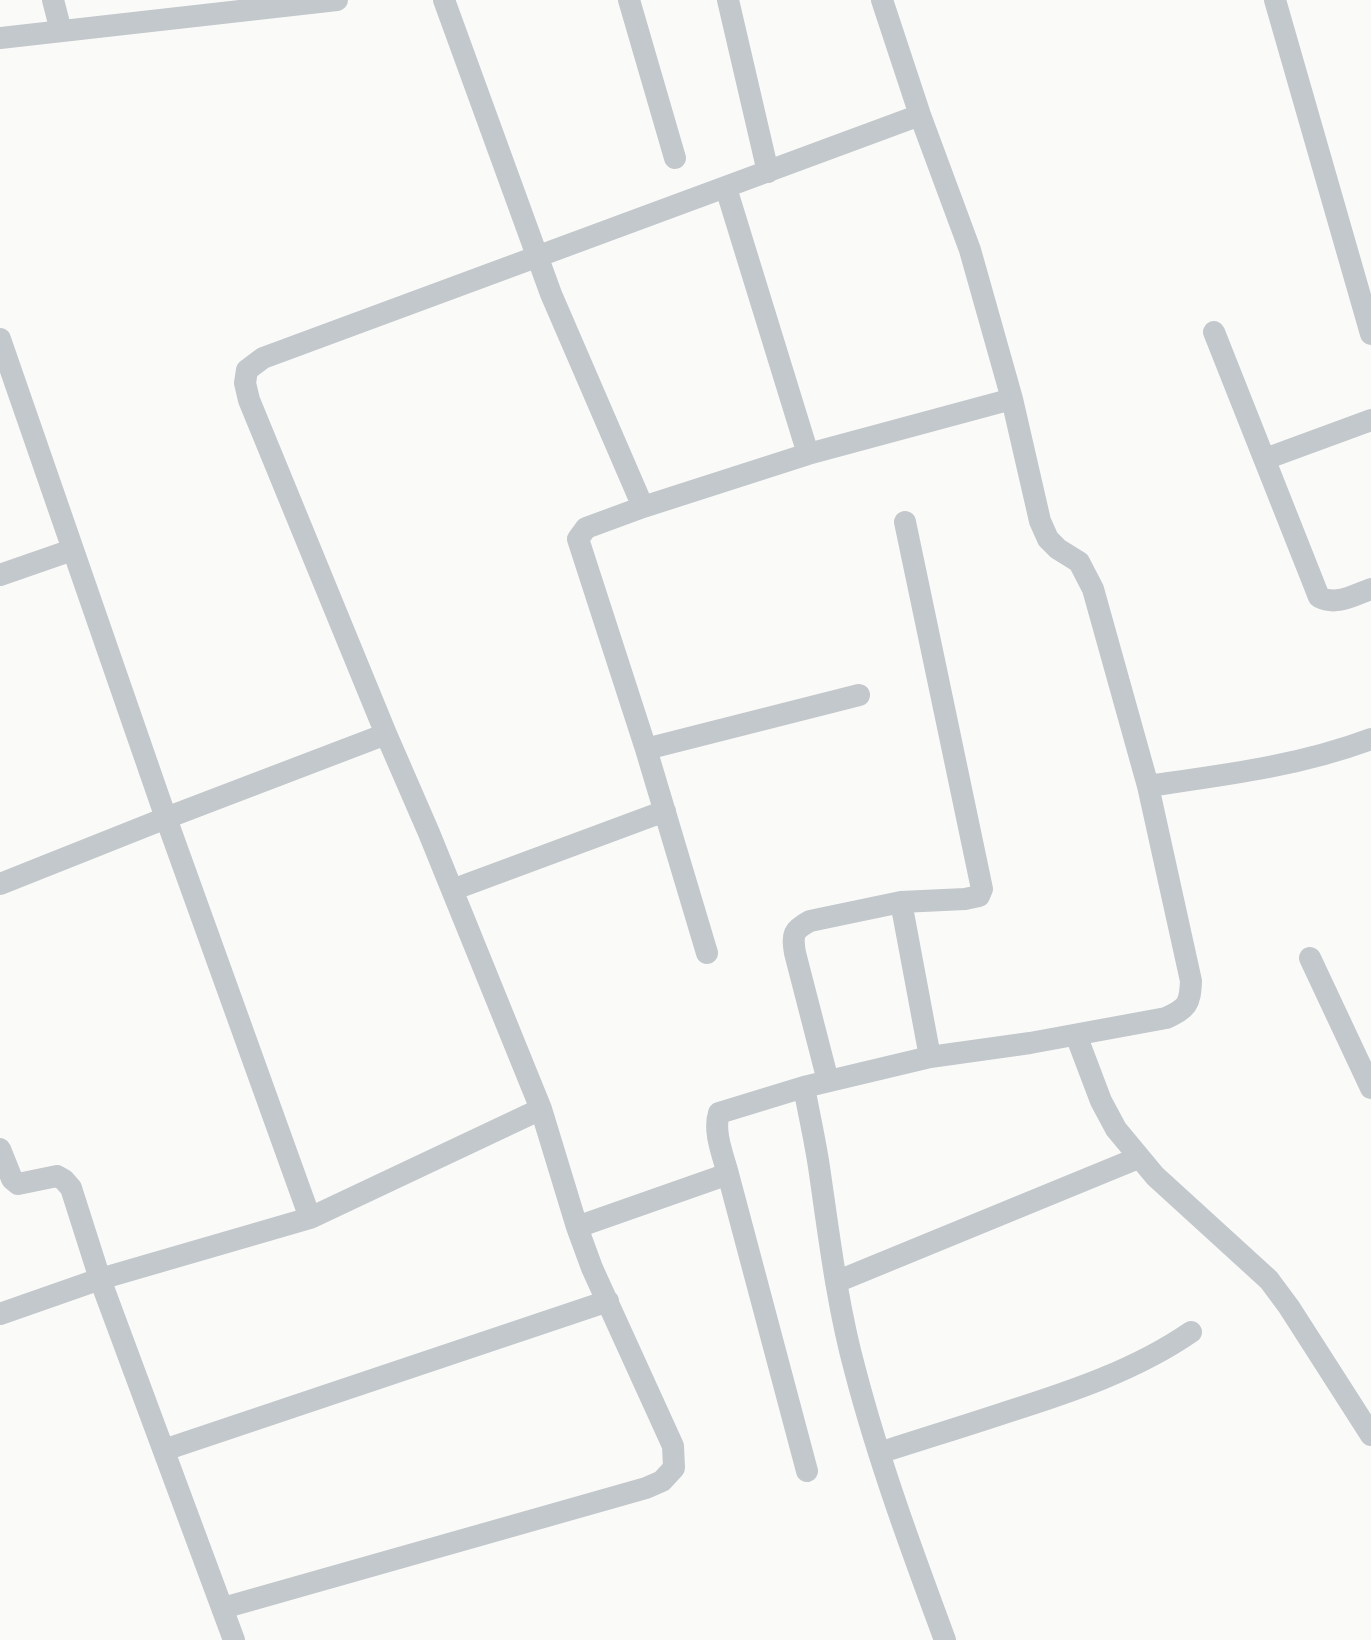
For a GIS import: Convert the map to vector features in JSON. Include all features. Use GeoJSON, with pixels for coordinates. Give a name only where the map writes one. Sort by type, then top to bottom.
{"type":"FeatureCollection","features":[{"type":"Feature","properties":{"kind":"street"},"geometry":{"type":"LineString","coordinates":[[53,0],[61,31]]}},
{"type":"Feature","properties":{"kind":"street"},"geometry":{"type":"LineString","coordinates":[[0,38],[337,0]]}},
{"type":"Feature","properties":{"kind":"street"},"geometry":{"type":"LineString","coordinates":[[444,0],[537,256],[643,507]]}},
{"type":"Feature","properties":{"kind":"street"},"geometry":{"type":"LineString","coordinates":[[629,0],[675,158]]}},
{"type":"Feature","properties":{"kind":"street"},"geometry":{"type":"LineString","coordinates":[[728,0],[768,172]]}},
{"type":"Feature","properties":{"kind":"street"},"geometry":{"type":"LineString","coordinates":[[807,1471],[717,1130],[716,1121],[719,1113],[804,1087],[930,1057],[1166,1018],[1183,1010],[1190,999],[1191,981],[1148,786],[1093,589],[1079,562],[1058,549],[1048,539],[1040,521],[1012,399],[970,250],[920,115],[882,0]]}},
{"type":"Feature","properties":{"kind":"street"},"geometry":{"type":"LineString","coordinates":[[1276,0],[1370,329]]}},
{"type":"Feature","properties":{"kind":"street"},"geometry":{"type":"LineString","coordinates":[[222,1608],[638,1490],[662,1481],[674,1468],[673,1446],[592,1268],[577,1226],[541,1109],[249,400],[245,383],[247,370],[263,358],[920,115]]}},
{"type":"Feature","properties":{"kind":"street"},"geometry":{"type":"LineString","coordinates":[[726,188],[808,454]]}},
{"type":"Feature","properties":{"kind":"street"},"geometry":{"type":"LineString","coordinates":[[1214,332],[1319,597],[1327,601],[1336,602],[1371,589]]}},
{"type":"Feature","properties":{"kind":"street"},"geometry":{"type":"LineString","coordinates":[[0,338],[72,550],[166,818],[310,1218]]}},
{"type":"Feature","properties":{"kind":"street"},"geometry":{"type":"LineString","coordinates":[[707,953],[646,749],[578,539],[586,528],[643,507],[808,454],[1012,399]]}},
{"type":"Feature","properties":{"kind":"street"},"geometry":{"type":"LineString","coordinates":[[1264,459],[1371,420]]}},
{"type":"Feature","properties":{"kind":"street"},"geometry":{"type":"LineString","coordinates":[[828,1081],[793,938],[797,928],[810,921],[901,902],[965,899],[979,896],[982,889],[905,522]]}},
{"type":"Feature","properties":{"kind":"street"},"geometry":{"type":"LineString","coordinates":[[0,575],[72,550]]}},
{"type":"Feature","properties":{"kind":"street"},"geometry":{"type":"LineString","coordinates":[[646,749],[859,695]]}},
{"type":"Feature","properties":{"kind":"street"},"geometry":{"type":"LineString","coordinates":[[0,884],[166,818],[386,734]]}},
{"type":"Feature","properties":{"kind":"street"},"geometry":{"type":"LineString","coordinates":[[1148,786],[1267,768],[1308,759],[1371,739]]}},
{"type":"Feature","properties":{"kind":"street"},"geometry":{"type":"LineString","coordinates":[[452,890],[665,811]]}},
{"type":"Feature","properties":{"kind":"street"},"geometry":{"type":"LineString","coordinates":[[901,902],[930,1057]]}},
{"type":"Feature","properties":{"kind":"street"},"geometry":{"type":"LineString","coordinates":[[1310,958],[1371,1088]]}},
{"type":"Feature","properties":{"kind":"street"},"geometry":{"type":"LineString","coordinates":[[1076,1034],[1101,1101],[1116,1129],[1138,1158],[1155,1176],[1269,1280],[1289,1307],[1371,1435]]}},
{"type":"Feature","properties":{"kind":"street"},"geometry":{"type":"LineString","coordinates":[[804,1087],[819,1165],[836,1282],[854,1369],[879,1453],[914,1557],[945,1640]]}},
{"type":"Feature","properties":{"kind":"street"},"geometry":{"type":"LineString","coordinates":[[0,1314],[100,1279],[310,1218],[541,1109]]}},
{"type":"Feature","properties":{"kind":"street"},"geometry":{"type":"LineString","coordinates":[[0,1149],[12,1179],[18,1184],[57,1176],[64,1180],[71,1188],[100,1279],[234,1640]]}},
{"type":"Feature","properties":{"kind":"street"},"geometry":{"type":"LineString","coordinates":[[836,1282],[1138,1158]]}},
{"type":"Feature","properties":{"kind":"street"},"geometry":{"type":"LineString","coordinates":[[577,1226],[728,1174]]}},
{"type":"Feature","properties":{"kind":"street"},"geometry":{"type":"LineString","coordinates":[[164,1450],[608,1301]]}},
{"type":"Feature","properties":{"kind":"street"},"geometry":{"type":"LineString","coordinates":[[879,1453],[1050,1398],[1094,1381],[1141,1361],[1191,1332]]}}]}
